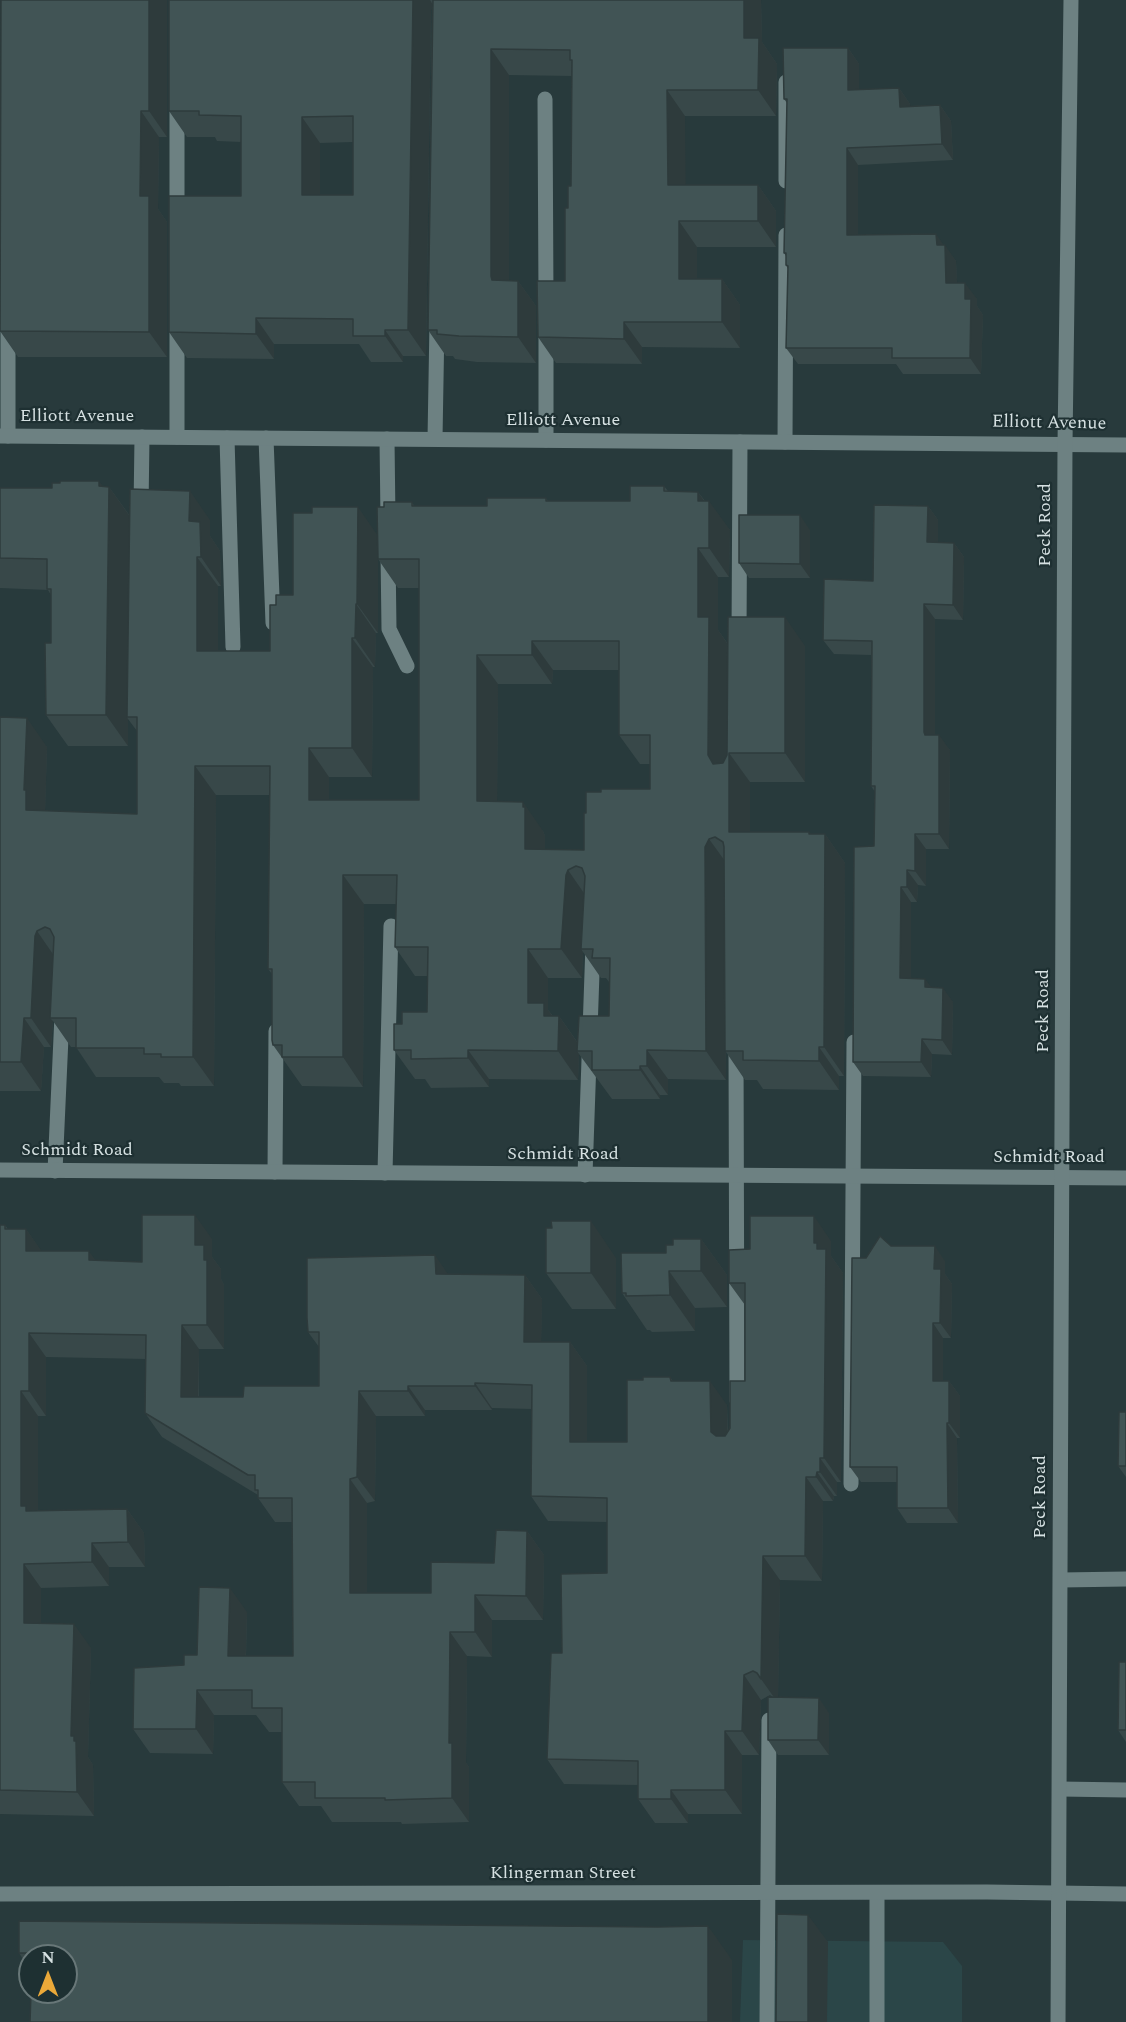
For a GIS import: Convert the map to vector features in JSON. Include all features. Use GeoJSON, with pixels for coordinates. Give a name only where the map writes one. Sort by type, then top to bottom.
{"type":"FeatureCollection","features":[{"type":"Feature","properties":{"kind":"street","name":"Peck Road"},"geometry":{"type":"LineString","coordinates":[[1058,2022],[1065,444],[1071,0]]}},
{"type":"Feature","properties":{"kind":"street"},"geometry":{"type":"LineString","coordinates":[[786,68],[786,196]]}},
{"type":"Feature","properties":{"kind":"street"},"geometry":{"type":"LineString","coordinates":[[177,94],[177,224]]}},
{"type":"Feature","properties":{"kind":"street"},"geometry":{"type":"LineString","coordinates":[[545,99],[546,440]]}},
{"type":"Feature","properties":{"kind":"street"},"geometry":{"type":"LineString","coordinates":[[785,442],[786,220]]}},
{"type":"Feature","properties":{"kind":"street"},"geometry":{"type":"LineString","coordinates":[[4,436],[8,306]]}},
{"type":"Feature","properties":{"kind":"street"},"geometry":{"type":"LineString","coordinates":[[177,307],[177,437]]}},
{"type":"Feature","properties":{"kind":"street"},"geometry":{"type":"LineString","coordinates":[[435,439],[437,308]]}},
{"type":"Feature","properties":{"kind":"street","name":"Elliott Avenue"},"geometry":{"type":"LineString","coordinates":[[4,436],[1126,445]]}},
{"type":"Feature","properties":{"kind":"street"},"geometry":{"type":"LineString","coordinates":[[141,520],[142,437]]}},
{"type":"Feature","properties":{"kind":"street"},"geometry":{"type":"LineString","coordinates":[[227,438],[233,647]]}},
{"type":"Feature","properties":{"kind":"street"},"geometry":{"type":"LineString","coordinates":[[266,438],[274,639]]}},
{"type":"Feature","properties":{"kind":"street"},"geometry":{"type":"LineString","coordinates":[[387,439],[389,629],[407,666]]}},
{"type":"Feature","properties":{"kind":"street"},"geometry":{"type":"LineString","coordinates":[[739,654],[740,442]]}},
{"type":"Feature","properties":{"kind":"street"},"geometry":{"type":"LineString","coordinates":[[585,1175],[594,925]]}},
{"type":"Feature","properties":{"kind":"street"},"geometry":{"type":"LineString","coordinates":[[385,1173],[391,926]]}},
{"type":"Feature","properties":{"kind":"street"},"geometry":{"type":"LineString","coordinates":[[55,1171],[63,1000]]}},
{"type":"Feature","properties":{"kind":"street"},"geometry":{"type":"LineString","coordinates":[[275,1173],[276,1021]]}},
{"type":"Feature","properties":{"kind":"street"},"geometry":{"type":"LineString","coordinates":[[851,1484],[854,1024]]}},
{"type":"Feature","properties":{"kind":"street"},"geometry":{"type":"LineString","coordinates":[[736,1032],[737,1418]]}},
{"type":"Feature","properties":{"kind":"street","name":"Schmidt Road"},"geometry":{"type":"LineString","coordinates":[[0,1170],[1126,1178]]}},
{"type":"Feature","properties":{"kind":"street"},"geometry":{"type":"LineString","coordinates":[[1061,1580],[1126,1579]]}},
{"type":"Feature","properties":{"kind":"street"},"geometry":{"type":"LineString","coordinates":[[767,2022],[769,1705]]}},
{"type":"Feature","properties":{"kind":"street"},"geometry":{"type":"LineString","coordinates":[[1060,1789],[1126,1790]]}},
{"type":"Feature","properties":{"kind":"street","name":"Klingerman Street"},"geometry":{"type":"LineString","coordinates":[[0,1894],[1059,1892],[1126,1894]]}},
{"type":"Feature","properties":{"kind":"street"},"geometry":{"type":"LineString","coordinates":[[877,1893],[877,2022]]}},
{"type":"Feature","properties":{"kind":"shaded area"},"geometry":{"type":"Polygon","coordinates":[[[743,1940],[943,1942],[962,1966],[962,2022],[740,2022],[743,1940]]]}},
{"type":"Feature","properties":{"kind":"building"},"geometry":{"type":"Polygon","coordinates":[[[1,0],[149,0],[149,111],[141,111],[140,196],[149,196],[149,332],[0,331],[1,0]]]}},
{"type":"Feature","properties":{"kind":"building"},"geometry":{"type":"Polygon","coordinates":[[[169,0],[413,0],[408,330],[385,330],[385,336],[353,336],[353,319],[256,318],[256,334],[169,332],[169,196],[241,196],[241,116],[199,115],[199,111],[169,111],[169,0]],[[353,116],[302,117],[302,195],[353,195],[353,116]]]}},
{"type":"Feature","properties":{"kind":"building"},"geometry":{"type":"Polygon","coordinates":[[[433,0],[744,0],[744,38],[759,38],[758,90],[667,90],[668,185],[758,185],[758,221],[679,221],[679,279],[722,279],[722,322],[624,322],[624,339],[538,337],[537,281],[565,281],[565,208],[568,208],[568,186],[571,186],[572,60],[570,60],[570,50],[491,49],[491,276],[492,280],[518,281],[518,337],[459,336],[437,334],[437,330],[428,330],[433,0]]]}},
{"type":"Feature","properties":{"kind":"building"},"geometry":{"type":"Polygon","coordinates":[[[783,48],[848,48],[848,90],[899,88],[900,107],[940,105],[942,144],[847,148],[847,235],[936,234],[937,245],[945,245],[946,283],[965,283],[965,299],[971,299],[970,358],[892,358],[892,348],[786,348],[788,266],[786,265],[786,253],[784,253],[787,99],[784,99],[783,48]]]}},
{"type":"Feature","properties":{"kind":"building"},"geometry":{"type":"Polygon","coordinates":[[[60,481],[99,481],[99,486],[109,487],[106,715],[46,715],[45,643],[51,643],[51,589],[47,589],[47,559],[0,558],[0,488],[52,488],[52,483],[60,483],[60,481]]]}},
{"type":"Feature","properties":{"kind":"building"},"geometry":{"type":"Polygon","coordinates":[[[630,486],[664,486],[664,491],[698,492],[698,501],[709,501],[709,548],[698,548],[698,617],[709,617],[708,755],[713,764],[723,763],[727,755],[728,617],[785,617],[785,753],[729,753],[729,832],[825,834],[824,1047],[819,1047],[819,1061],[743,1060],[743,1051],[725,1051],[724,847],[723,842],[715,837],[709,839],[705,847],[706,1051],[647,1050],[647,1066],[640,1066],[640,1070],[592,1070],[592,1051],[577,1051],[579,1016],[609,1016],[610,958],[592,958],[593,949],[581,949],[585,876],[582,868],[576,866],[568,870],[566,875],[561,949],[528,949],[528,1003],[544,1003],[544,1016],[559,1016],[558,1051],[468,1050],[468,1058],[411,1059],[411,1050],[394,1050],[394,1024],[402,1024],[402,1012],[427,1012],[428,947],[395,947],[397,875],[343,875],[343,1057],[282,1057],[282,1045],[273,1045],[272,1040],[272,969],[268,969],[270,766],[195,766],[193,1057],[161,1057],[161,1054],[144,1054],[144,1048],[76,1048],[76,1018],[50,1018],[54,937],[50,929],[45,927],[37,931],[35,936],[31,1018],[24,1018],[21,1062],[0,1062],[0,717],[27,718],[24,790],[26,790],[26,810],[137,814],[137,717],[127,717],[130,489],[190,491],[189,521],[200,522],[201,557],[197,557],[197,651],[270,651],[270,605],[276,605],[276,595],[293,595],[293,513],[312,513],[312,507],[358,507],[357,604],[355,638],[352,638],[352,748],[309,748],[309,800],[419,800],[419,559],[378,559],[377,507],[384,507],[384,502],[412,502],[412,506],[487,506],[487,498],[630,501],[630,486]],[[532,641],[532,655],[477,655],[477,801],[523,802],[525,849],[584,850],[586,792],[601,792],[601,789],[650,789],[650,735],[619,735],[619,641],[532,641]]]}},
{"type":"Feature","properties":{"kind":"building"},"geometry":{"type":"Polygon","coordinates":[[[874,505],[928,506],[927,542],[954,543],[953,605],[924,604],[924,732],[925,735],[939,735],[939,834],[915,834],[915,871],[907,870],[907,887],[901,887],[900,978],[925,979],[925,987],[943,988],[942,1040],[922,1039],[921,1062],[853,1062],[854,847],[874,846],[875,786],[871,786],[872,641],[823,640],[824,579],[873,581],[874,505]]]}},
{"type":"Feature","properties":{"kind":"building"},"geometry":{"type":"Polygon","coordinates":[[[739,515],[800,515],[800,564],[739,563],[739,515]]]}},
{"type":"Feature","properties":{"kind":"building"},"geometry":{"type":"Polygon","coordinates":[[[142,1215],[195,1215],[195,1245],[204,1245],[204,1260],[207,1260],[207,1325],[182,1325],[181,1397],[243,1397],[244,1386],[319,1386],[319,1332],[308,1332],[307,1258],[435,1255],[436,1274],[525,1275],[524,1342],[570,1342],[570,1442],[627,1442],[627,1380],[643,1380],[643,1377],[670,1377],[671,1381],[710,1381],[711,1432],[716,1436],[725,1436],[730,1428],[730,1381],[745,1381],[745,1283],[729,1283],[729,1250],[750,1249],[750,1216],[814,1216],[814,1243],[817,1243],[817,1249],[826,1249],[824,1458],[820,1458],[820,1472],[817,1472],[816,1477],[806,1477],[805,1556],[763,1556],[761,1679],[753,1671],[744,1675],[742,1731],[725,1731],[725,1790],[671,1790],[671,1799],[638,1799],[638,1761],[547,1759],[551,1653],[562,1653],[561,1574],[607,1573],[607,1498],[531,1496],[532,1385],[475,1383],[475,1386],[408,1386],[408,1391],[359,1391],[357,1477],[350,1479],[350,1593],[431,1593],[431,1562],[494,1563],[496,1530],[527,1531],[526,1596],[475,1595],[475,1632],[450,1632],[449,1743],[452,1743],[452,1798],[385,1800],[385,1798],[315,1798],[315,1782],[282,1782],[282,1708],[252,1708],[252,1690],[197,1690],[196,1729],[133,1729],[134,1668],[184,1665],[184,1655],[197,1655],[199,1587],[230,1588],[228,1656],[293,1656],[292,1498],[258,1498],[258,1490],[255,1490],[255,1475],[248,1475],[145,1413],[146,1335],[29,1333],[29,1391],[21,1391],[21,1506],[26,1506],[26,1511],[127,1509],[128,1542],[92,1543],[92,1562],[24,1564],[24,1623],[74,1624],[71,1736],[74,1736],[74,1741],[76,1741],[77,1792],[0,1790],[0,1225],[5,1225],[5,1229],[26,1229],[26,1251],[89,1251],[89,1260],[142,1262],[142,1215]]]}},
{"type":"Feature","properties":{"kind":"building"},"geometry":{"type":"Polygon","coordinates":[[[551,1221],[591,1221],[591,1273],[546,1273],[546,1228],[552,1228],[551,1221]]]}},
{"type":"Feature","properties":{"kind":"building"},"geometry":{"type":"Polygon","coordinates":[[[880,1236],[891,1246],[935,1246],[934,1269],[941,1269],[940,1323],[933,1323],[933,1381],[949,1381],[948,1508],[897,1508],[897,1467],[850,1467],[852,1258],[866,1258],[880,1236]]]}},
{"type":"Feature","properties":{"kind":"building"},"geometry":{"type":"Polygon","coordinates":[[[673,1239],[701,1239],[701,1271],[669,1271],[670,1295],[626,1296],[626,1293],[622,1293],[621,1253],[666,1253],[666,1245],[673,1245],[673,1239]]]}},
{"type":"Feature","properties":{"kind":"building"},"geometry":{"type":"Polygon","coordinates":[[[1119,1412],[1126,1412],[1126,1466],[1118,1466],[1119,1412]]]}},
{"type":"Feature","properties":{"kind":"building"},"geometry":{"type":"Polygon","coordinates":[[[1119,1662],[1126,1662],[1126,1730],[1118,1730],[1119,1662]]]}},
{"type":"Feature","properties":{"kind":"building"},"geometry":{"type":"Polygon","coordinates":[[[768,1697],[819,1698],[818,1740],[768,1740],[768,1697]]]}},
{"type":"Feature","properties":{"kind":"building"},"geometry":{"type":"Polygon","coordinates":[[[777,1914],[808,1915],[808,2022],[776,2022],[777,1914]]]}},
{"type":"Feature","properties":{"kind":"building"},"geometry":{"type":"Polygon","coordinates":[[[19,1921],[708,1926],[708,2022],[30,2022],[31,2004],[78,2004],[78,1944],[19,1944],[19,1921]]]}}]}
